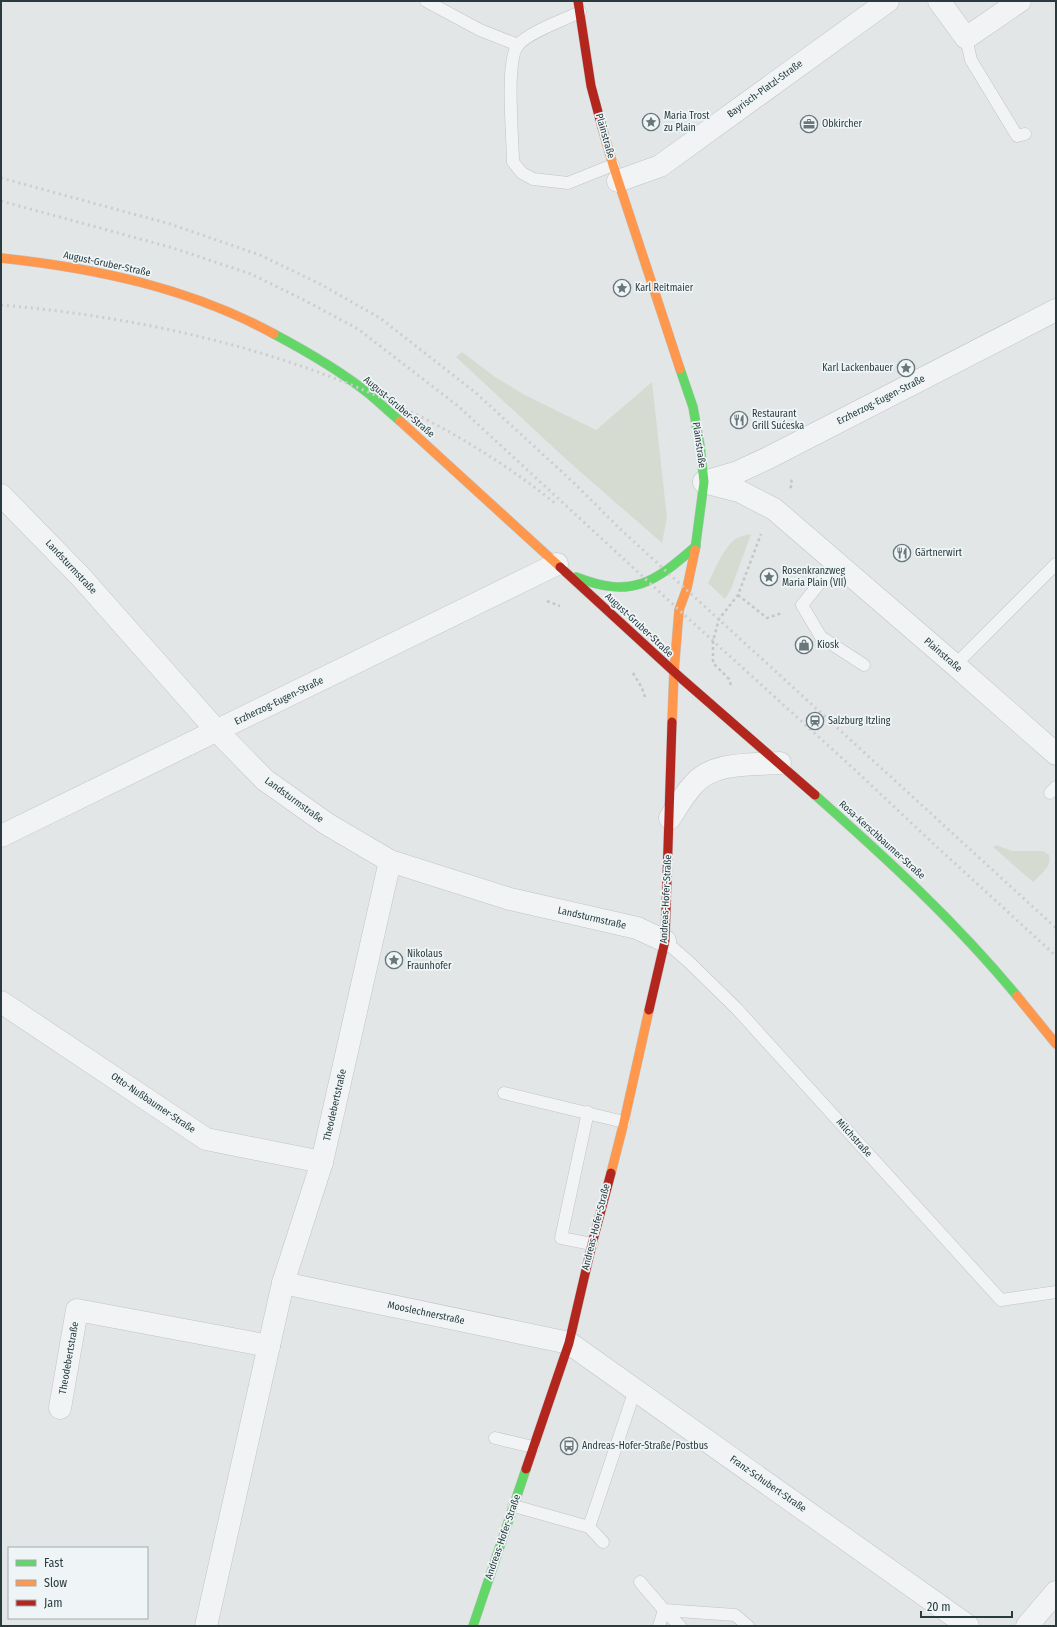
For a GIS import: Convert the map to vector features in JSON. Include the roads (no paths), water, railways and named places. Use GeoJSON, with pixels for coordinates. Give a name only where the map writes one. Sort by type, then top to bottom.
{"type":"FeatureCollection","features":[{"type":"Feature","properties":{"kind":"street","name":"Bayrisch-Platzl-Straße"},"geometry":{"type":"LineString","coordinates":[[615,173],[660,166],[888,1]]}},
{"type":"Feature","properties":{"kind":"street"},"geometry":{"type":"LineString","coordinates":[[939,1],[966,38],[1020,1]]}},
{"type":"Feature","properties":{"kind":"street","name":"Plainstraße"},"geometry":{"type":"LineString","coordinates":[[579,6],[591,86],[615,173],[693,407],[700,446],[704,482],[739,492],[774,509],[1056,754]]}},
{"type":"Feature","properties":{"kind":"street","name":"August-Gruber-Straße"},"geometry":{"type":"LineString","coordinates":[[1,258],[37,261],[88,270],[138,281],[192,297],[242,318],[302,349],[365,391],[420,439],[674,672]]}},
{"type":"Feature","properties":{"kind":"street","name":"Erzherzog-Eugen-Straße"},"geometry":{"type":"LineString","coordinates":[[704,482],[738,472],[770,457],[1056,310]]}},
{"type":"Feature","properties":{"kind":"street","name":"Andreas-Hofer-Straße"},"geometry":{"type":"LineString","coordinates":[[473,1626],[569,1343],[592,1244],[624,1122],[664,941],[670,818],[671,731],[679,610],[687,588],[696,546],[704,482]]}},
{"type":"Feature","properties":{"kind":"street","name":"Landsturmstraße"},"geometry":{"type":"LineString","coordinates":[[1,495],[81,577],[217,731],[265,780],[327,824],[390,861],[510,899],[637,928],[664,941]]}},
{"type":"Feature","properties":{"kind":"street"},"geometry":{"type":"LineString","coordinates":[[561,568],[587,582],[609,588],[634,587],[649,582],[680,560],[696,546]]}},
{"type":"Feature","properties":{"kind":"street","name":"Erzherzog-Eugen-Straße"},"geometry":{"type":"LineString","coordinates":[[1,836],[217,731],[561,568]]}},
{"type":"Feature","properties":{"kind":"street","name":"Rosa-Kerschbaumer-Straße"},"geometry":{"type":"LineString","coordinates":[[674,672],[780,763],[919,889],[976,949],[1028,1008],[1056,1044]]}},
{"type":"Feature","properties":{"kind":"street"},"geometry":{"type":"LineString","coordinates":[[670,818],[693,784],[703,776],[720,768],[780,763]]}},
{"type":"Feature","properties":{"kind":"street","name":"Theodebertstraße"},"geometry":{"type":"LineString","coordinates":[[206,1626],[283,1283],[322,1162],[390,861]]}},
{"type":"Feature","properties":{"kind":"street","name":"Otto-Nußbaumer-Straße"},"geometry":{"type":"LineString","coordinates":[[1,1002],[206,1138],[322,1162]]}},
{"type":"Feature","properties":{"kind":"street","name":"Mooslechnerstraße"},"geometry":{"type":"LineString","coordinates":[[283,1283],[569,1343]]}},
{"type":"Feature","properties":{"kind":"street","name":"Theodebertstraße"},"geometry":{"type":"LineString","coordinates":[[60,1408],[78,1310],[269,1346]]}},
{"type":"Feature","properties":{"kind":"street","name":"Franz-Schubert-Straße"},"geometry":{"type":"LineString","coordinates":[[569,1343],[968,1626]]}},
{"type":"Feature","properties":{"kind":"street"},"geometry":{"type":"LineString","coordinates":[[1027,1626],[1054,1600]]}},
{"type":"Feature","properties":{"kind":"lane"},"geometry":{"type":"LineString","coordinates":[[426,1],[480,30],[518,44]]}},
{"type":"Feature","properties":{"kind":"lane"},"geometry":{"type":"LineString","coordinates":[[579,6],[530,35],[518,44],[512,54],[510,70],[513,162],[522,173],[533,179],[568,183],[615,173]]}},
{"type":"Feature","properties":{"kind":"lane"},"geometry":{"type":"LineString","coordinates":[[966,38],[971,60],[1017,136],[1025,134]]}},
{"type":"Feature","properties":{"kind":"lane"},"geometry":{"type":"LineString","coordinates":[[836,563],[802,605],[821,637],[864,665]]}},
{"type":"Feature","properties":{"kind":"lane"},"geometry":{"type":"LineString","coordinates":[[955,665],[1056,564]]}},
{"type":"Feature","properties":{"kind":"lane","name":"Milchstraße"},"geometry":{"type":"LineString","coordinates":[[664,941],[690,963],[737,1009],[1001,1300],[1056,1292]]}},
{"type":"Feature","properties":{"kind":"lane"},"geometry":{"type":"LineString","coordinates":[[504,1093],[588,1112],[624,1122]]}},
{"type":"Feature","properties":{"kind":"lane"},"geometry":{"type":"LineString","coordinates":[[588,1112],[561,1238],[592,1244]]}},
{"type":"Feature","properties":{"kind":"lane"},"geometry":{"type":"LineString","coordinates":[[589,1527],[635,1390]]}},
{"type":"Feature","properties":{"kind":"lane"},"geometry":{"type":"LineString","coordinates":[[495,1438],[533,1447]]}},
{"type":"Feature","properties":{"kind":"lane"},"geometry":{"type":"LineString","coordinates":[[514,1506],[589,1527],[603,1542]]}},
{"type":"Feature","properties":{"kind":"lane"},"geometry":{"type":"LineString","coordinates":[[640,1582],[680,1626]]}},
{"type":"Feature","properties":{"kind":"lane"},"geometry":{"type":"LineString","coordinates":[[659,1626],[664,1610]]}},
{"type":"Feature","properties":{"kind":"lane"},"geometry":{"type":"LineString","coordinates":[[664,1610],[735,1615],[748,1626]]}},
{"type":"Feature","properties":{"kind":"railway"},"geometry":{"type":"LineString","coordinates":[[1,178],[170,224],[260,255],[320,284],[380,318],[476,393],[573,482],[619,528],[1056,928]]}},
{"type":"Feature","properties":{"kind":"railway"},"geometry":{"type":"LineString","coordinates":[[1,201],[173,248],[251,274],[358,329],[458,406],[1056,956]]}},
{"type":"Feature","properties":{"kind":"railway"},"geometry":{"type":"LineString","coordinates":[[1,305],[75,313],[149,326],[222,342],[294,364],[364,390],[431,422],[495,460],[556,504]]}},
{"type":"Feature","properties":{"kind":"place","name":"Maria Trost zu Plain"},"geometry":{"type":"Point","coordinates":[651,122]}},
{"type":"Feature","properties":{"kind":"place","name":"Obkircher"},"geometry":{"type":"Point","coordinates":[809,124]}},
{"type":"Feature","properties":{"kind":"place","name":"Karl Reitmaier"},"geometry":{"type":"Point","coordinates":[622,288]}},
{"type":"Feature","properties":{"kind":"place","name":"Karl Lackenbauer"},"geometry":{"type":"Point","coordinates":[906,368]}},
{"type":"Feature","properties":{"kind":"place","name":"Restaurant Grill Sućeska"},"geometry":{"type":"Point","coordinates":[739,420]}},
{"type":"Feature","properties":{"kind":"place","name":"Gärtnerwirt"},"geometry":{"type":"Point","coordinates":[902,553]}},
{"type":"Feature","properties":{"kind":"place","name":"Rosenkranzweg Maria Plain (VII)"},"geometry":{"type":"Point","coordinates":[769,577]}},
{"type":"Feature","properties":{"kind":"place","name":"Kiosk"},"geometry":{"type":"Point","coordinates":[804,645]}},
{"type":"Feature","properties":{"kind":"place","name":"Salzburg Itzling"},"geometry":{"type":"Point","coordinates":[815,721]}},
{"type":"Feature","properties":{"kind":"place","name":"Nikolaus Fraunhofer"},"geometry":{"type":"Point","coordinates":[394,960]}},
{"type":"Feature","properties":{"kind":"place","name":"Andreas-Hofer-Straße/Postbus"},"geometry":{"type":"Point","coordinates":[569,1446]}}]}
